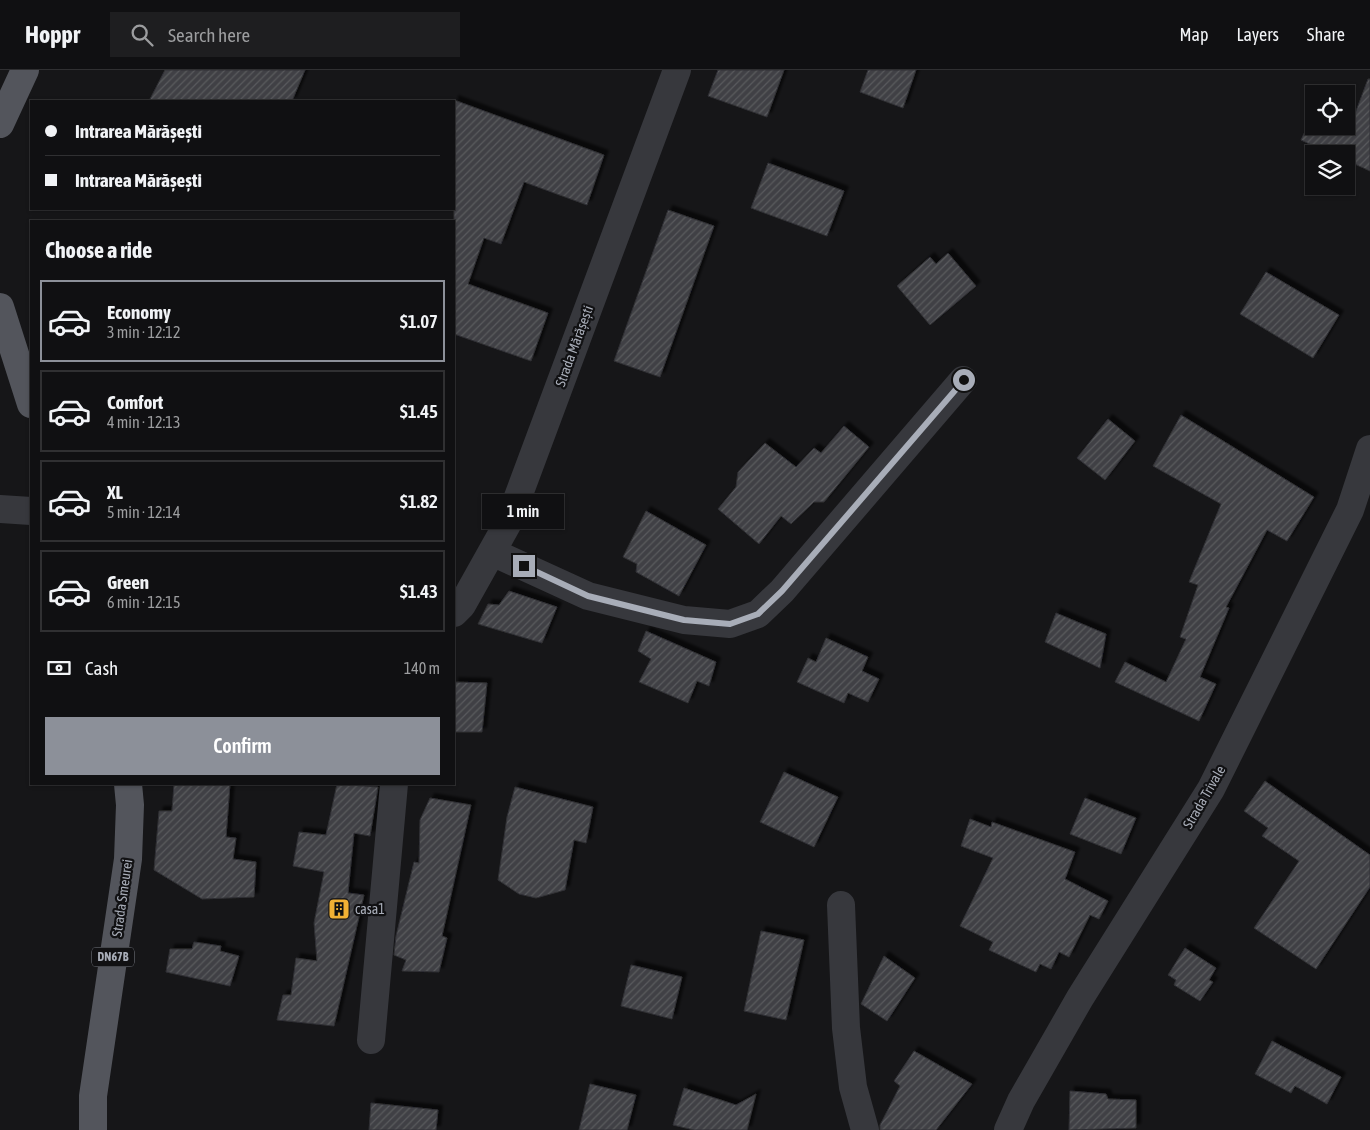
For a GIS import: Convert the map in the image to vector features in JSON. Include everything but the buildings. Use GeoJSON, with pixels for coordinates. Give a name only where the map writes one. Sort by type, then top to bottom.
{"type":"FeatureCollection","features":[{"type":"Feature","properties":{"kind":"main road"},"geometry":{"type":"LineString","coordinates":[[0,124],[25,70]]}},
{"type":"Feature","properties":{"kind":"main road"},"geometry":{"type":"LineString","coordinates":[[0,306],[30,401]]}},
{"type":"Feature","properties":{"kind":"main road","name":"Strada Smeurei"},"geometry":{"type":"LineString","coordinates":[[93,1130],[93,1096],[128,859],[130,805],[128,785]]}},
{"type":"Feature","properties":{"kind":"street","name":"Strada Mărășești"},"geometry":{"type":"LineString","coordinates":[[455,612],[462,605],[509,521],[677,70]]}},
{"type":"Feature","properties":{"kind":"street"},"geometry":{"type":"LineString","coordinates":[[492,552],[588,596],[684,620],[730,624],[758,614],[782,591],[964,380]]}},
{"type":"Feature","properties":{"kind":"street","name":"Strada Trivale"},"geometry":{"type":"LineString","coordinates":[[1008,1130],[1021,1101],[1080,998],[1211,789],[1350,510],[1370,449]]}},
{"type":"Feature","properties":{"kind":"street"},"geometry":{"type":"LineString","coordinates":[[0,509],[30,511]]}},
{"type":"Feature","properties":{"kind":"street"},"geometry":{"type":"LineString","coordinates":[[371,1040],[394,785]]}},
{"type":"Feature","properties":{"kind":"street"},"geometry":{"type":"LineString","coordinates":[[841,905],[846,1028],[853,1087],[865,1130]]}},
{"type":"Feature","properties":{"kind":"place","name":"casa1"},"geometry":{"type":"Point","coordinates":[339,909]}},
{"type":"Feature","properties":{"kind":"route"},"geometry":{"type":"LineString","coordinates":[[524,566],[588,596],[684,620],[730,624],[758,614],[782,591],[964,380]]}}]}
